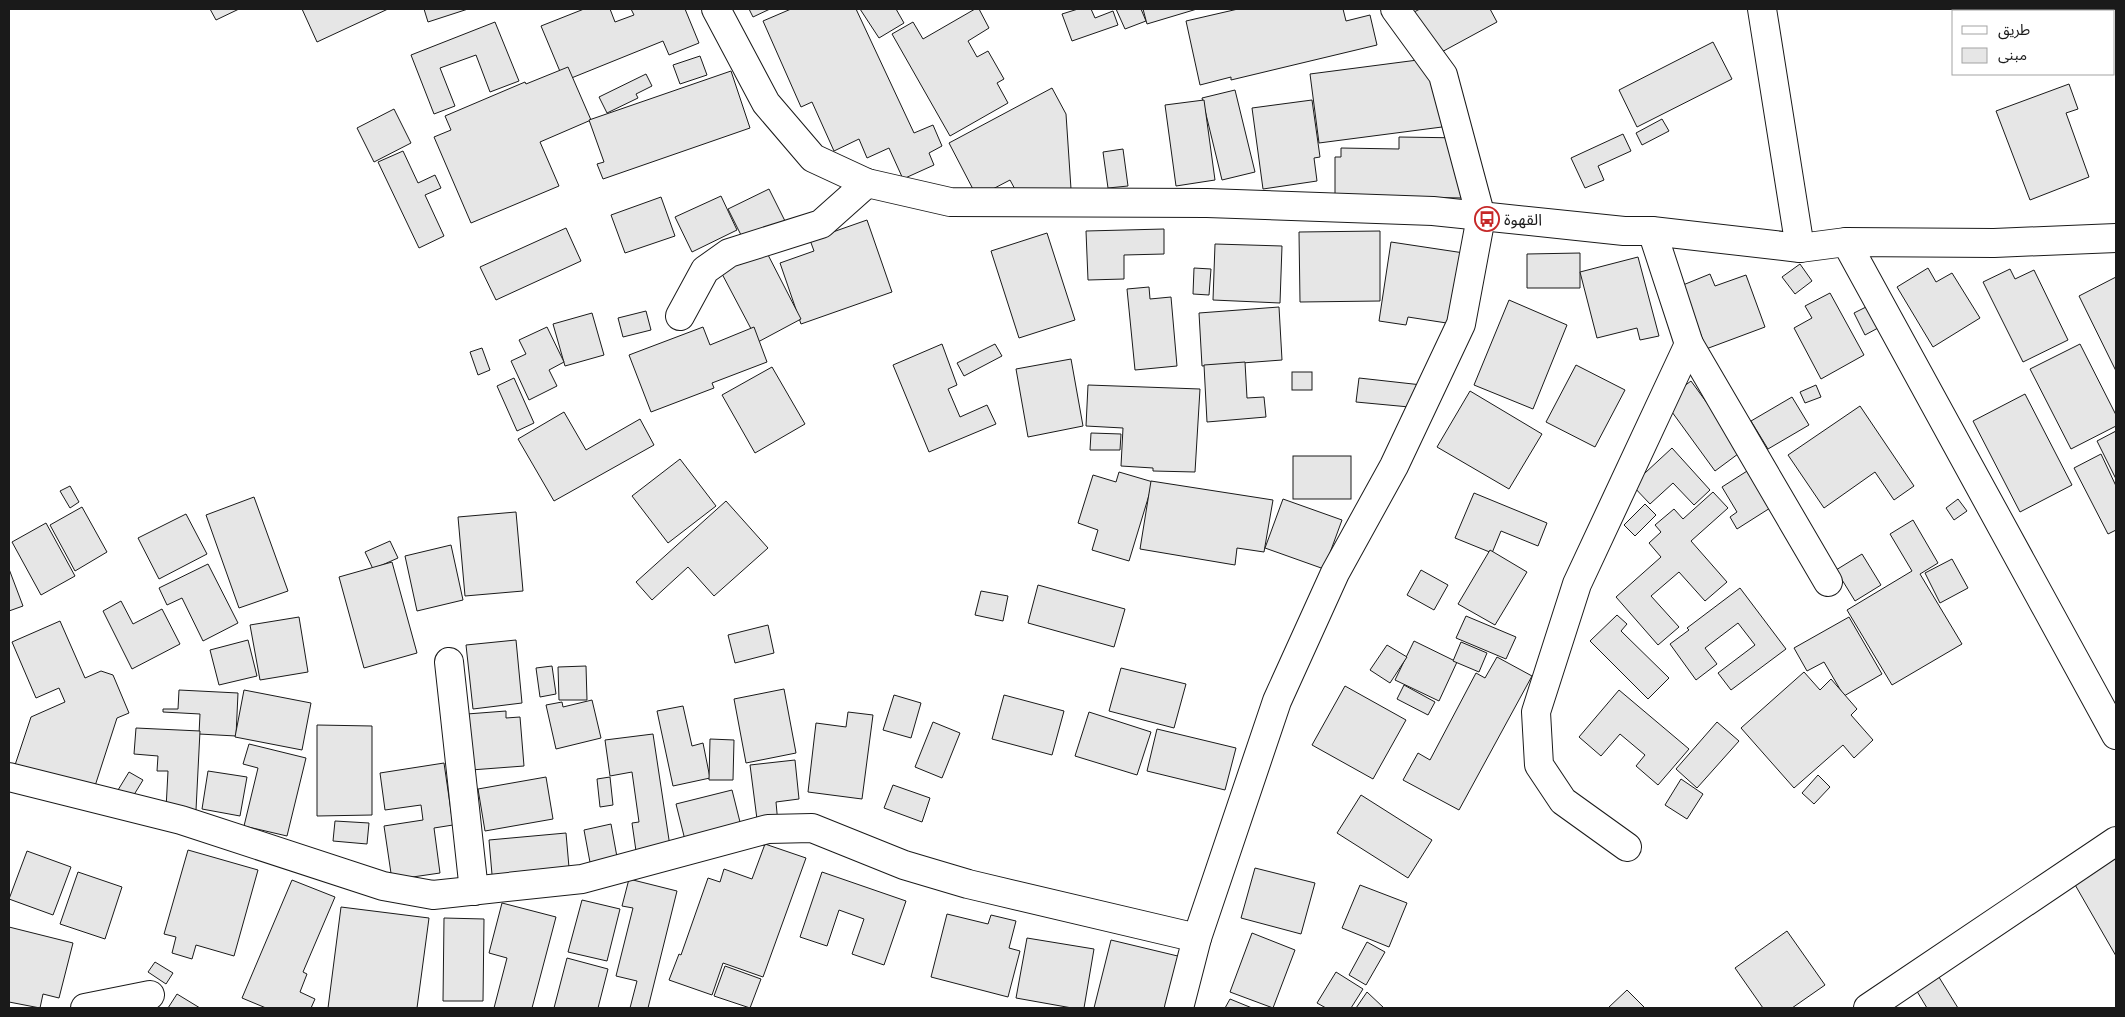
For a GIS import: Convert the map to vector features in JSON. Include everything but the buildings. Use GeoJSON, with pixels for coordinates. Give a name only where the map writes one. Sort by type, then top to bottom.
{"type":"FeatureCollection","features":[{"type":"Feature","properties":{"kind":"street"},"geometry":{"type":"LineString","coordinates":[[716,9],[766,103],[813,158],[867,183],[950,202],[1207,203],[1433,211],[1624,231],[1652,231],[1800,248],[1846,242],[1994,243],[2116,238]]}},
{"type":"Feature","properties":{"kind":"street"},"geometry":{"type":"LineString","coordinates":[[1179,1008],[1197,938],[1277,701],[1335,573],[1394,466],[1461,324],[1482,217],[1443,75],[1395,9]]}},
{"type":"Feature","properties":{"kind":"street"},"geometry":{"type":"LineString","coordinates":[[1762,9],[1800,248]]}},
{"type":"Feature","properties":{"kind":"street"},"geometry":{"type":"LineString","coordinates":[[680,316],[705,270],[729,253],[821,224],[867,183]]}},
{"type":"Feature","properties":{"kind":"street"},"geometry":{"type":"LineString","coordinates":[[1652,231],[1689,344],[1828,582]]}},
{"type":"Feature","properties":{"kind":"street"},"geometry":{"type":"LineString","coordinates":[[1846,242],[2116,735]]}},
{"type":"Feature","properties":{"kind":"street"},"geometry":{"type":"LineString","coordinates":[[1627,847],[1563,801],[1539,765],[1536,712],[1577,584],[1689,344]]}},
{"type":"Feature","properties":{"kind":"street"},"geometry":{"type":"LineString","coordinates":[[449,662],[474,891]]}},
{"type":"Feature","properties":{"kind":"street"},"geometry":{"type":"LineString","coordinates":[[9,778],[181,820],[383,886],[433,895],[582,879],[768,830],[812,828],[904,865],[968,884],[1197,938]]}},
{"type":"Feature","properties":{"kind":"street"},"geometry":{"type":"LineString","coordinates":[[1868,1008],[2116,841]]}},
{"type":"Feature","properties":{"kind":"street"},"geometry":{"type":"LineString","coordinates":[[84,1008],[150,995]]}},
{"type":"Feature","properties":{"kind":"place","name":"القهوة"},"geometry":{"type":"Point","coordinates":[1487,219]}}]}
